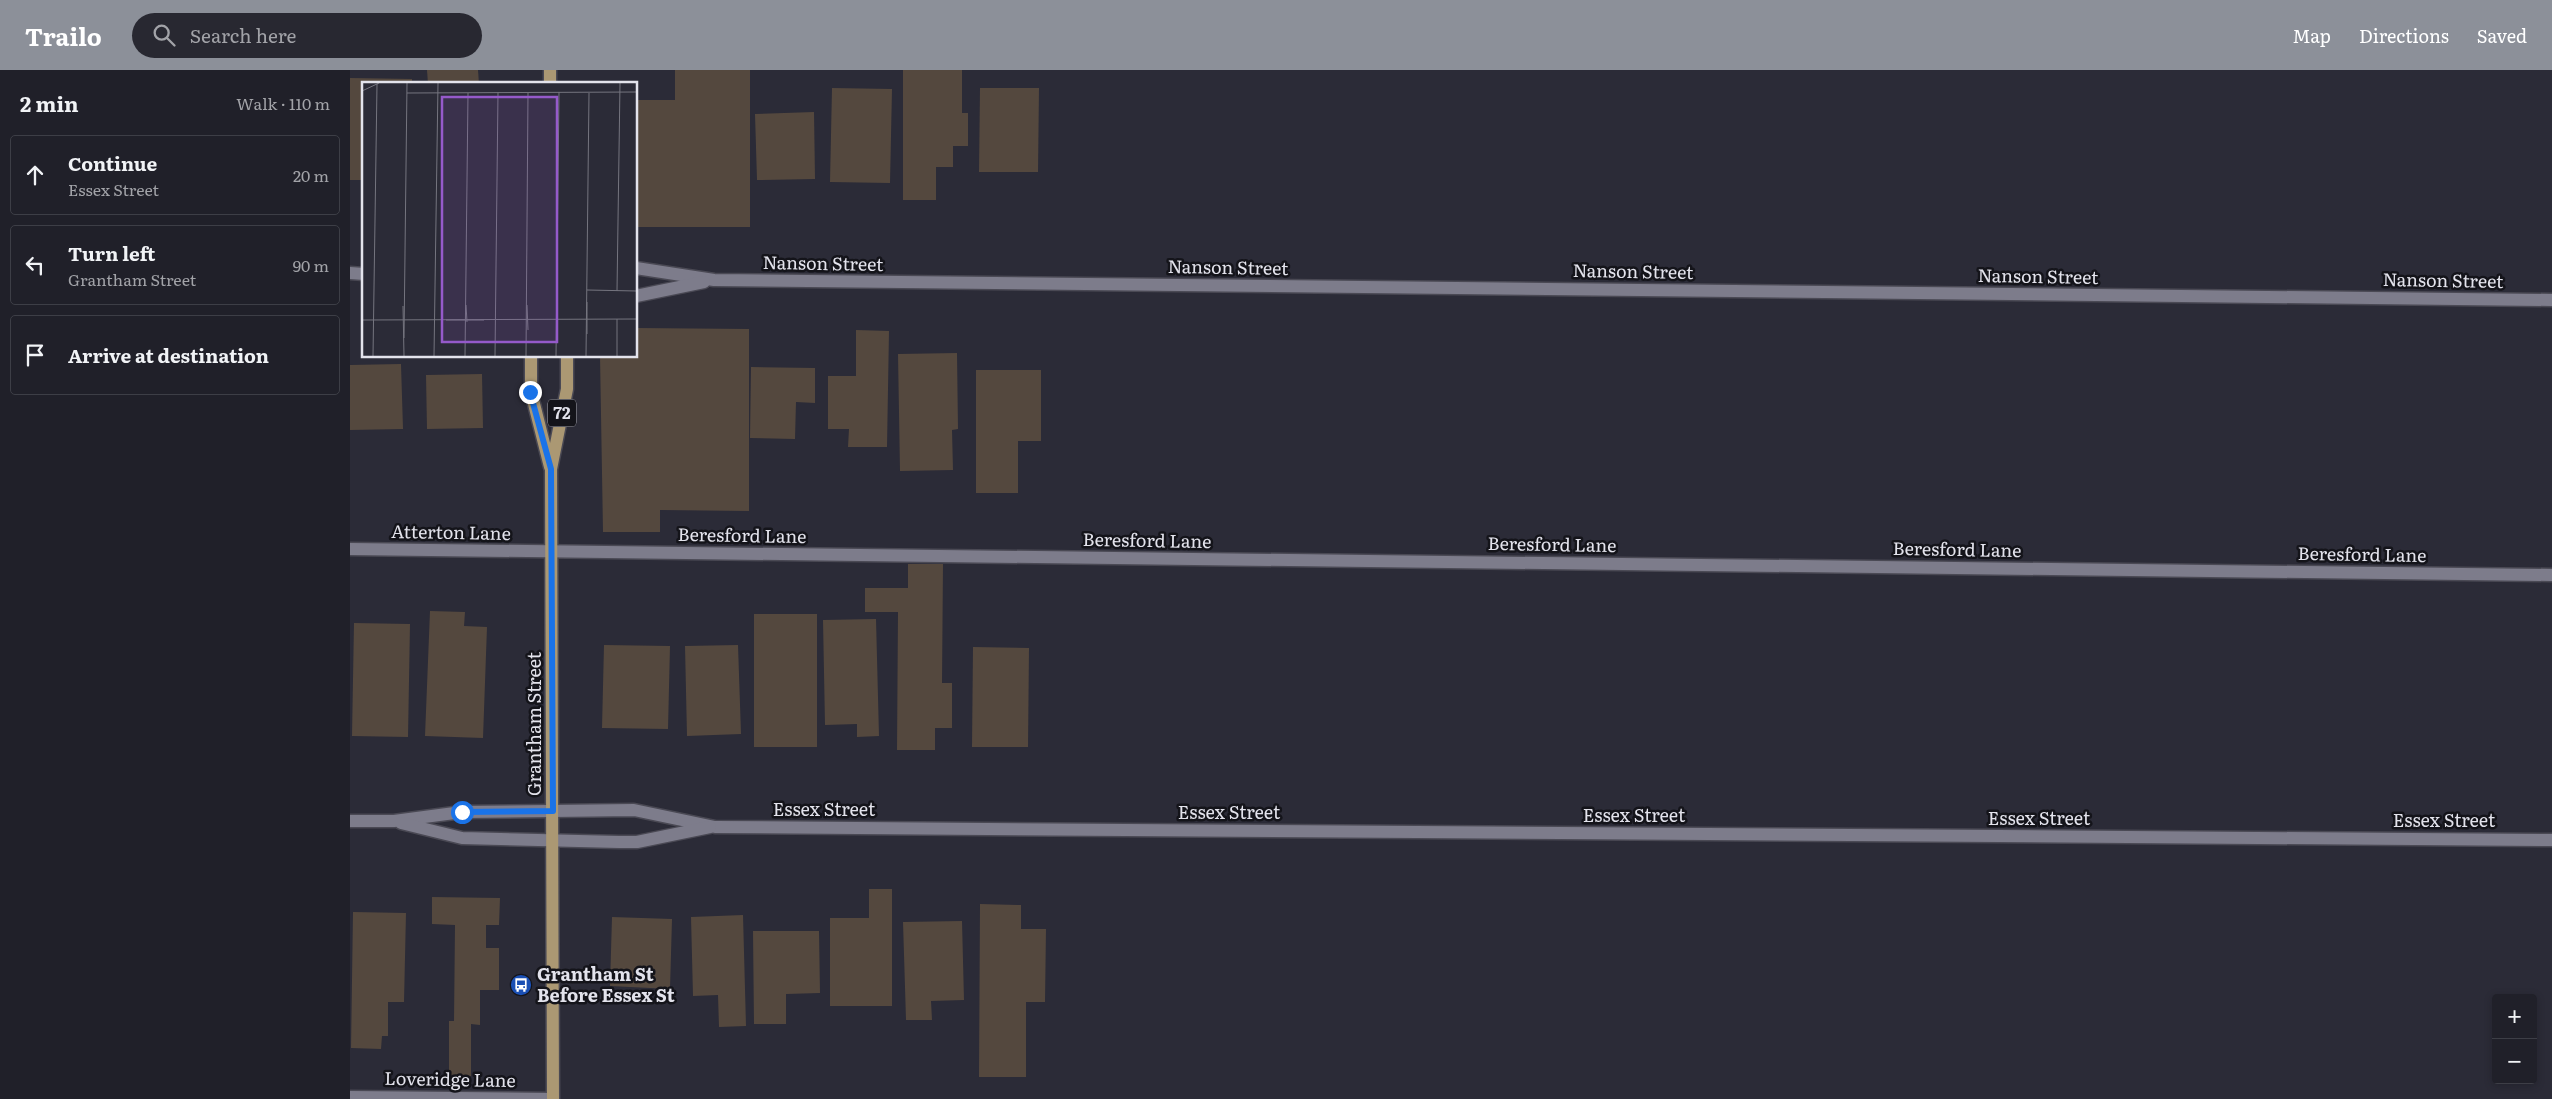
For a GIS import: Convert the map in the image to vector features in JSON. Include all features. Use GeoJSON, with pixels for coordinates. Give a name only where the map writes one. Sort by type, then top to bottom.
{"type":"FeatureCollection","features":[{"type":"Feature","properties":{"kind":"main road","name":"Grantham Street"},"geometry":{"type":"LineString","coordinates":[[530,358],[530,392],[551,469]]}},
{"type":"Feature","properties":{"kind":"main road","name":"Grantham Street"},"geometry":{"type":"LineString","coordinates":[[551,1099],[553,811],[551,469],[567,389],[567,358]]}},
{"type":"Feature","properties":{"kind":"street","name":"Nanson Street"},"geometry":{"type":"LineString","coordinates":[[638,268],[714,280],[2552,300]]}},
{"type":"Feature","properties":{"kind":"street","name":"Nanson Street"},"geometry":{"type":"LineString","coordinates":[[638,296],[714,280]]}},
{"type":"Feature","properties":{"kind":"street","name":"Atterton Lane"},"geometry":{"type":"LineString","coordinates":[[350,549],[551,551]]}},
{"type":"Feature","properties":{"kind":"street","name":"Beresford Lane"},"geometry":{"type":"LineString","coordinates":[[551,551],[2552,574]]}},
{"type":"Feature","properties":{"kind":"street","name":"Essex Street"},"geometry":{"type":"LineString","coordinates":[[350,821],[394,821],[462,812],[634,810],[715,826],[2552,840]]}},
{"type":"Feature","properties":{"kind":"street","name":"Essex Street"},"geometry":{"type":"LineString","coordinates":[[394,821],[462,838],[553,841],[637,842],[715,826]]}},
{"type":"Feature","properties":{"kind":"street","name":"Loveridge Lane"},"geometry":{"type":"LineString","coordinates":[[350,1097],[551,1099]]}},
{"type":"Feature","properties":{"kind":"building"},"geometry":{"type":"Polygon","coordinates":[[[427,70],[478,70],[479,82],[428,82],[427,70]]]}},
{"type":"Feature","properties":{"kind":"building"},"geometry":{"type":"Polygon","coordinates":[[[675,70],[750,70],[750,227],[638,227],[638,100],[675,100],[675,70]]]}},
{"type":"Feature","properties":{"kind":"building"},"geometry":{"type":"Polygon","coordinates":[[[903,70],[962,70],[962,113],[968,113],[968,146],[953,146],[953,167],[936,167],[936,200],[903,200],[903,70]]]}},
{"type":"Feature","properties":{"kind":"building"},"geometry":{"type":"Polygon","coordinates":[[[350,78],[412,79],[412,82],[362,82],[362,180],[350,180],[350,78]]]}},
{"type":"Feature","properties":{"kind":"building"},"geometry":{"type":"Polygon","coordinates":[[[832,88],[892,89],[890,183],[830,182],[832,88]]]}},
{"type":"Feature","properties":{"kind":"building"},"geometry":{"type":"Polygon","coordinates":[[[980,88],[1039,88],[1038,172],[979,172],[980,88]]]}},
{"type":"Feature","properties":{"kind":"building"},"geometry":{"type":"Polygon","coordinates":[[[814,112],[815,179],[757,180],[755,114],[814,112]]]}},
{"type":"Feature","properties":{"kind":"building"},"geometry":{"type":"Polygon","coordinates":[[[638,328],[749,329],[749,511],[660,510],[660,532],[603,532],[600,358],[638,358],[638,328]]]}},
{"type":"Feature","properties":{"kind":"building"},"geometry":{"type":"Polygon","coordinates":[[[856,330],[889,331],[887,447],[848,447],[849,429],[828,429],[828,376],[856,376],[856,330]]]}},
{"type":"Feature","properties":{"kind":"building"},"geometry":{"type":"Polygon","coordinates":[[[957,353],[958,429],[952,430],[953,470],[900,471],[898,354],[957,353]]]}},
{"type":"Feature","properties":{"kind":"building"},"geometry":{"type":"Polygon","coordinates":[[[401,364],[403,429],[350,430],[350,365],[401,364]]]}},
{"type":"Feature","properties":{"kind":"building"},"geometry":{"type":"Polygon","coordinates":[[[751,367],[815,368],[815,403],[796,402],[795,439],[750,438],[751,367]]]}},
{"type":"Feature","properties":{"kind":"building"},"geometry":{"type":"Polygon","coordinates":[[[976,370],[1041,370],[1041,441],[1018,441],[1018,493],[976,493],[976,370]]]}},
{"type":"Feature","properties":{"kind":"building"},"geometry":{"type":"Polygon","coordinates":[[[482,374],[483,428],[427,429],[426,375],[482,374]]]}},
{"type":"Feature","properties":{"kind":"building"},"geometry":{"type":"Polygon","coordinates":[[[908,564],[943,564],[942,683],[952,683],[952,728],[935,728],[935,750],[897,750],[898,612],[865,612],[865,588],[908,588],[908,564]]]}},
{"type":"Feature","properties":{"kind":"building"},"geometry":{"type":"Polygon","coordinates":[[[430,611],[465,612],[464,626],[487,627],[483,738],[425,736],[430,611]]]}},
{"type":"Feature","properties":{"kind":"building"},"geometry":{"type":"Polygon","coordinates":[[[754,614],[817,614],[817,747],[754,747],[754,614]]]}},
{"type":"Feature","properties":{"kind":"building"},"geometry":{"type":"Polygon","coordinates":[[[876,619],[879,736],[857,737],[857,724],[825,725],[823,620],[876,619]]]}},
{"type":"Feature","properties":{"kind":"building"},"geometry":{"type":"Polygon","coordinates":[[[354,623],[410,624],[408,737],[352,736],[354,623]]]}},
{"type":"Feature","properties":{"kind":"building"},"geometry":{"type":"Polygon","coordinates":[[[604,645],[670,646],[668,729],[602,728],[604,645]]]}},
{"type":"Feature","properties":{"kind":"building"},"geometry":{"type":"Polygon","coordinates":[[[738,645],[741,734],[687,736],[685,646],[738,645]]]}},
{"type":"Feature","properties":{"kind":"building"},"geometry":{"type":"Polygon","coordinates":[[[973,647],[1029,648],[1028,747],[972,747],[973,647]]]}},
{"type":"Feature","properties":{"kind":"building"},"geometry":{"type":"Polygon","coordinates":[[[869,889],[892,889],[892,1006],[830,1006],[830,918],[869,918],[869,889]]]}},
{"type":"Feature","properties":{"kind":"building"},"geometry":{"type":"Polygon","coordinates":[[[432,897],[500,898],[499,925],[486,925],[486,948],[499,948],[499,990],[480,990],[480,1025],[471,1024],[471,1076],[449,1076],[449,1021],[454,1021],[455,925],[432,924],[432,897]]]}},
{"type":"Feature","properties":{"kind":"building"},"geometry":{"type":"Polygon","coordinates":[[[980,904],[1021,905],[1021,929],[1046,929],[1045,1002],[1026,1002],[1026,1077],[979,1077],[980,904]]]}},
{"type":"Feature","properties":{"kind":"building"},"geometry":{"type":"Polygon","coordinates":[[[353,912],[406,913],[404,1002],[388,1002],[388,1036],[382,1036],[381,1049],[351,1048],[353,912]]]}},
{"type":"Feature","properties":{"kind":"building"},"geometry":{"type":"Polygon","coordinates":[[[743,915],[746,1026],[719,1027],[718,995],[693,996],[691,917],[743,915]]]}},
{"type":"Feature","properties":{"kind":"building"},"geometry":{"type":"Polygon","coordinates":[[[612,917],[672,919],[670,989],[610,986],[612,917]]]}},
{"type":"Feature","properties":{"kind":"building"},"geometry":{"type":"Polygon","coordinates":[[[962,921],[964,1000],[931,1001],[932,1020],[906,1020],[903,922],[962,921]]]}},
{"type":"Feature","properties":{"kind":"building"},"geometry":{"type":"Polygon","coordinates":[[[753,931],[819,931],[820,993],[786,994],[786,1024],[754,1024],[753,931]]]}},
{"type":"Feature","properties":{"kind":"place","name":"Grantham St Before Essex St"},"geometry":{"type":"Point","coordinates":[521,985]}},
{"type":"Feature","properties":{"kind":"route"},"geometry":{"type":"LineString","coordinates":[[462,812],[553,811],[551,469],[530,392]]}}]}
